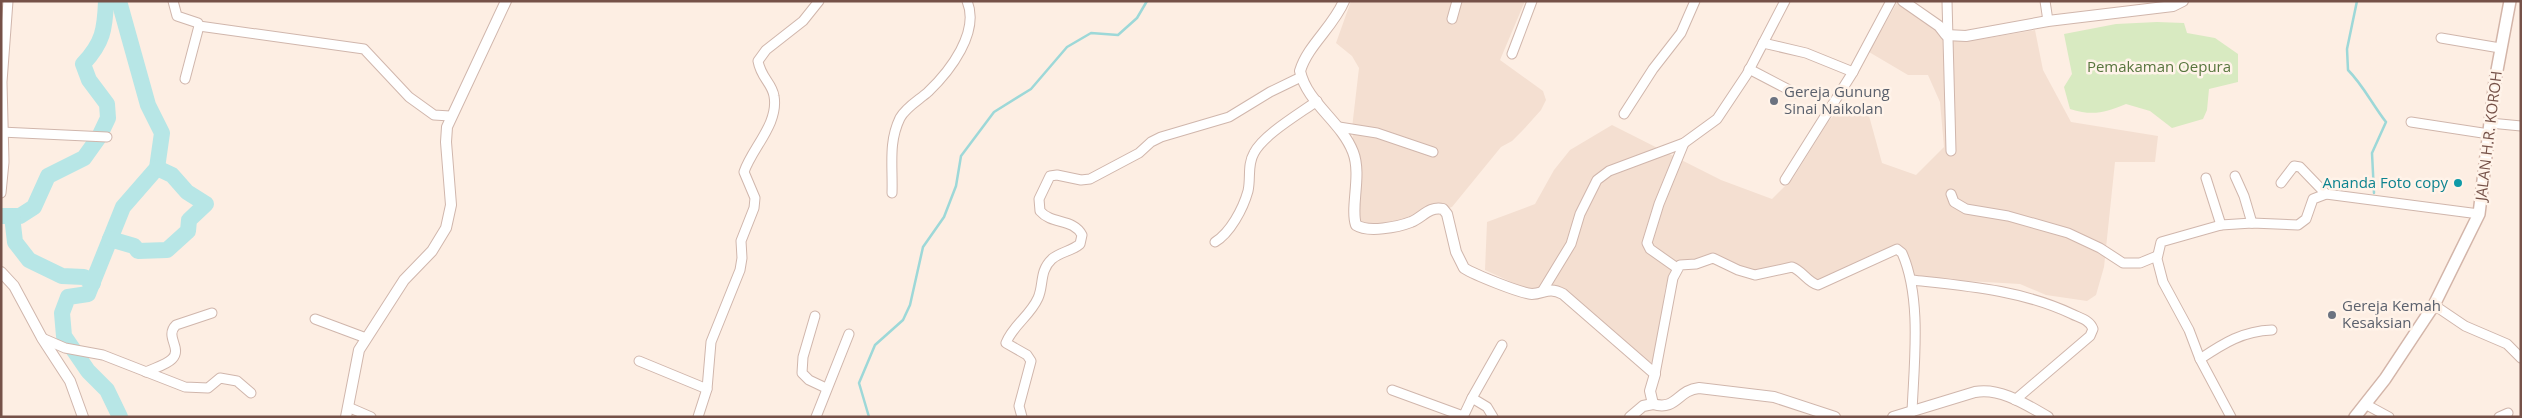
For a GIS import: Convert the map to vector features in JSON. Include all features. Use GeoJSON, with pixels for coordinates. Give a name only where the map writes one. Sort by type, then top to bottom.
{"type":"FeatureCollection","features":[{"type":"Feature","properties":{"kind":"main road","name":"JALAN H.R. KOROH"},"geometry":{"type":"LineString","coordinates":[[2355,417],[2434,305],[2479,214],[2500,48],[2510,1]]}},
{"type":"Feature","properties":{"kind":"street"},"geometry":{"type":"LineString","coordinates":[[1,193],[2,95],[8,1]]}},
{"type":"Feature","properties":{"kind":"street"},"geometry":{"type":"LineString","coordinates":[[173,1],[177,16],[198,23],[199,26],[364,49],[409,97],[434,115],[450,116]]}},
{"type":"Feature","properties":{"kind":"street"},"geometry":{"type":"LineString","coordinates":[[371,417],[347,412],[355,361],[366,338],[404,280],[436,245],[446,228],[451,205],[446,142],[450,116],[506,1]]}},
{"type":"Feature","properties":{"kind":"street"},"geometry":{"type":"LineString","coordinates":[[698,417],[707,388],[711,342],[740,270],[742,258],[741,241],[754,208],[755,198],[744,172],[767,129],[775,102],[771,86],[760,74],[758,61],[766,50],[803,21],[819,1]]}},
{"type":"Feature","properties":{"kind":"street"},"geometry":{"type":"LineString","coordinates":[[892,193],[892,138],[901,116],[931,88],[959,54],[971,22],[971,10],[967,1]]}},
{"type":"Feature","properties":{"kind":"street"},"geometry":{"type":"LineString","coordinates":[[1344,1],[1331,24],[1304,61],[1300,71],[1301,77],[1317,101],[1339,127],[1349,143],[1356,162],[1356,225],[1366,228],[1398,226],[1418,219],[1431,209],[1443,209],[1451,225],[1456,252],[1464,268],[1531,294],[1544,290],[1556,290],[1655,374]]}},
{"type":"Feature","properties":{"kind":"street"},"geometry":{"type":"LineString","coordinates":[[1452,19],[1457,1]]}},
{"type":"Feature","properties":{"kind":"street"},"geometry":{"type":"LineString","coordinates":[[1512,54],[1532,1]]}},
{"type":"Feature","properties":{"kind":"street"},"geometry":{"type":"LineString","coordinates":[[1624,114],[1653,69],[1681,33],[1696,1]]}},
{"type":"Feature","properties":{"kind":"street"},"geometry":{"type":"LineString","coordinates":[[1544,290],[1571,244],[1580,214],[1596,180],[1609,170],[1684,143],[1717,120],[1749,69],[1782,11],[1785,1]]}},
{"type":"Feature","properties":{"kind":"street"},"geometry":{"type":"LineString","coordinates":[[1785,180],[1853,72],[1892,1]]}},
{"type":"Feature","properties":{"kind":"street"},"geometry":{"type":"LineString","coordinates":[[1903,1],[1939,26],[1946,35],[1966,36],[2048,21],[2174,6],[2183,1]]}},
{"type":"Feature","properties":{"kind":"street"},"geometry":{"type":"LineString","coordinates":[[1946,1],[1949,23],[1946,35],[1950,57],[1951,151]]}},
{"type":"Feature","properties":{"kind":"street"},"geometry":{"type":"LineString","coordinates":[[2045,1],[2048,21]]}},
{"type":"Feature","properties":{"kind":"street"},"geometry":{"type":"LineString","coordinates":[[185,79],[199,26]]}},
{"type":"Feature","properties":{"kind":"street"},"geometry":{"type":"LineString","coordinates":[[2441,38],[2500,48]]}},
{"type":"Feature","properties":{"kind":"street"},"geometry":{"type":"LineString","coordinates":[[1763,43],[1806,54],[1853,72]]}},
{"type":"Feature","properties":{"kind":"street"},"geometry":{"type":"LineString","coordinates":[[1749,69],[1795,93]]}},
{"type":"Feature","properties":{"kind":"street"},"geometry":{"type":"LineString","coordinates":[[1022,417],[1019,406],[1031,361],[1027,355],[1007,346],[1006,343],[1010,331],[1040,296],[1042,275],[1049,263],[1062,252],[1080,244],[1082,235],[1071,224],[1047,217],[1040,211],[1039,199],[1050,176],[1057,175],[1081,180],[1090,179],[1139,153],[1150,142],[1161,137],[1207,125],[1229,116],[1270,92],[1301,77]]}},
{"type":"Feature","properties":{"kind":"street"},"geometry":{"type":"LineString","coordinates":[[1215,242],[1228,233],[1233,225],[1248,191],[1250,162],[1258,146],[1317,101]]}},
{"type":"Feature","properties":{"kind":"street"},"geometry":{"type":"LineString","coordinates":[[2411,122],[2490,129],[2521,126]]}},
{"type":"Feature","properties":{"kind":"street"},"geometry":{"type":"LineString","coordinates":[[1339,127],[1377,133],[1433,152]]}},
{"type":"Feature","properties":{"kind":"street"},"geometry":{"type":"LineString","coordinates":[[2,132],[107,137]]}},
{"type":"Feature","properties":{"kind":"street"},"geometry":{"type":"LineString","coordinates":[[1684,143],[1659,204],[1648,243],[1650,250],[1677,268],[1713,258],[1738,270],[1755,274],[1792,267],[1801,272],[1812,283],[1818,285],[1897,249],[1902,252],[1912,280],[1915,352],[1912,412]]}},
{"type":"Feature","properties":{"kind":"street"},"geometry":{"type":"LineString","coordinates":[[2281,183],[2294,166],[2300,167],[2326,194]]}},
{"type":"Feature","properties":{"kind":"street"},"geometry":{"type":"LineString","coordinates":[[2235,176],[2244,196],[2252,223]]}},
{"type":"Feature","properties":{"kind":"street"},"geometry":{"type":"LineString","coordinates":[[2206,178],[2221,225]]}},
{"type":"Feature","properties":{"kind":"street"},"geometry":{"type":"LineString","coordinates":[[1951,194],[1954,202],[1966,209],[2008,216],[2068,233],[2100,248],[2123,263],[2140,263],[2157,256]]}},
{"type":"Feature","properties":{"kind":"street"},"geometry":{"type":"LineString","coordinates":[[2231,417],[2200,359],[2189,330],[2163,282],[2157,256],[2159,245],[2165,239],[2221,225],[2252,223],[2292,226],[2302,224],[2306,219],[2313,199],[2326,194],[2479,214]]}},
{"type":"Feature","properties":{"kind":"street"},"geometry":{"type":"LineString","coordinates":[[1653,404],[1650,390],[1655,374],[1673,278],[1677,268]]}},
{"type":"Feature","properties":{"kind":"street"},"geometry":{"type":"LineString","coordinates":[[1,272],[23,300],[42,338],[70,380],[82,417]]}},
{"type":"Feature","properties":{"kind":"street"},"geometry":{"type":"LineString","coordinates":[[1912,280],[2010,292],[2057,307],[2089,322],[2093,329],[2090,336],[2015,400]]}},
{"type":"Feature","properties":{"kind":"street"},"geometry":{"type":"LineString","coordinates":[[2434,305],[2465,326],[2508,344],[2521,358]]}},
{"type":"Feature","properties":{"kind":"street"},"geometry":{"type":"LineString","coordinates":[[146,372],[166,363],[175,355],[176,349],[170,335],[176,325],[212,313]]}},
{"type":"Feature","properties":{"kind":"street"},"geometry":{"type":"LineString","coordinates":[[815,316],[803,357],[802,373],[809,380],[826,388]]}},
{"type":"Feature","properties":{"kind":"street"},"geometry":{"type":"LineString","coordinates":[[315,319],[366,338]]}},
{"type":"Feature","properties":{"kind":"street"},"geometry":{"type":"LineString","coordinates":[[2200,359],[2223,344],[2247,332],[2272,330]]}},
{"type":"Feature","properties":{"kind":"street"},"geometry":{"type":"LineString","coordinates":[[816,417],[849,334]]}},
{"type":"Feature","properties":{"kind":"street"},"geometry":{"type":"LineString","coordinates":[[42,338],[65,348],[103,355],[194,388],[208,388],[220,378],[245,386],[251,393]]}},
{"type":"Feature","properties":{"kind":"street"},"geometry":{"type":"LineString","coordinates":[[1392,390],[1463,417],[1502,345]]}},
{"type":"Feature","properties":{"kind":"street"},"geometry":{"type":"LineString","coordinates":[[639,361],[707,388]]}},
{"type":"Feature","properties":{"kind":"street"},"geometry":{"type":"LineString","coordinates":[[1630,417],[1642,406],[1653,404],[1669,405],[1688,390],[1698,388],[1774,397],[1835,417]]}},
{"type":"Feature","properties":{"kind":"street"},"geometry":{"type":"LineString","coordinates":[[1893,417],[1982,391],[1996,393],[2015,400],[2048,417]]}},
{"type":"Feature","properties":{"kind":"street"},"geometry":{"type":"LineString","coordinates":[[1472,398],[1488,407],[1493,417]]}},
{"type":"Feature","properties":{"kind":"street"},"geometry":{"type":"LineString","coordinates":[[2365,404],[2389,417]]}},
{"type":"Feature","properties":{"kind":"shaded area"},"geometry":{"type":"Polygon","coordinates":[[[1351,1],[1525,1],[1500,60],[1543,91],[1546,100],[1541,110],[1512,141],[1501,147],[1452,207],[1394,224],[1361,224],[1352,128],[1359,68],[1352,56],[1336,43],[1351,1]]]}},
{"type":"Feature","properties":{"kind":"shaded area"},"geometry":{"type":"Polygon","coordinates":[[[1898,1],[1948,37],[1982,39],[2035,30],[2043,70],[2071,122],[2158,136],[2155,162],[2115,162],[2104,267],[2096,295],[2087,301],[2046,295],[2020,284],[1914,278],[1902,251],[1815,283],[1802,270],[1782,264],[1755,272],[1732,265],[1721,257],[1673,265],[1665,289],[1655,364],[1634,354],[1559,287],[1533,292],[1485,270],[1487,222],[1535,204],[1554,170],[1570,150],[1612,125],[1721,180],[1772,199],[1793,178],[1828,122],[1836,113],[1853,104],[1866,105],[1882,163],[1916,175],[1944,147],[1940,102],[1928,75],[1908,75],[1869,52],[1898,1]]]}},
{"type":"Feature","properties":{"kind":"green space","name":"Pemakaman Oepura"},"geometry":{"type":"Polygon","coordinates":[[[2184,23],[2187,33],[2215,38],[2238,54],[2238,82],[2209,89],[2207,110],[2203,119],[2172,128],[2150,111],[2126,104],[2111,110],[2092,113],[2070,109],[2064,87],[2072,74],[2064,34],[2116,24],[2184,23]]]}},
{"type":"Feature","properties":{"kind":"waterway"},"geometry":{"type":"LineString","coordinates":[[1,216],[20,216],[34,207],[48,176],[84,158],[99,137],[108,118],[107,104],[89,80],[83,64],[95,49],[102,35],[106,1]]}},
{"type":"Feature","properties":{"kind":"waterway"},"geometry":{"type":"LineString","coordinates":[[119,1],[148,105],[162,133],[157,168],[123,207],[88,294],[68,297],[62,313],[64,336],[88,371],[107,390],[120,417]]}},
{"type":"Feature","properties":{"kind":"waterway"},"geometry":{"type":"LineString","coordinates":[[869,417],[859,383],[875,345],[903,320],[910,305],[923,247],[944,217],[956,186],[961,156],[994,112],[1031,89],[1067,47],[1091,33],[1118,35],[1137,18],[1147,1]]}},
{"type":"Feature","properties":{"kind":"waterway"},"geometry":{"type":"LineString","coordinates":[[2357,1],[2347,49],[2348,70],[2386,122],[2372,153],[2374,193]]}},
{"type":"Feature","properties":{"kind":"waterway"},"geometry":{"type":"LineString","coordinates":[[110,239],[134,246],[138,251],[167,250],[188,231],[189,220],[206,204],[187,192],[172,175],[157,168]]}},
{"type":"Feature","properties":{"kind":"waterway"},"geometry":{"type":"LineString","coordinates":[[12,216],[15,242],[29,260],[62,276],[84,277],[93,283]]}},
{"type":"Feature","properties":{"kind":"place","name":"Gereja Gunung Sinai Naikolan"},"geometry":{"type":"Point","coordinates":[1774,101]}},
{"type":"Feature","properties":{"kind":"place","name":"Ananda Foto copy"},"geometry":{"type":"Point","coordinates":[2458,183]}},
{"type":"Feature","properties":{"kind":"place","name":"Gereja Kemah Kesaksian"},"geometry":{"type":"Point","coordinates":[2332,315]}}]}
